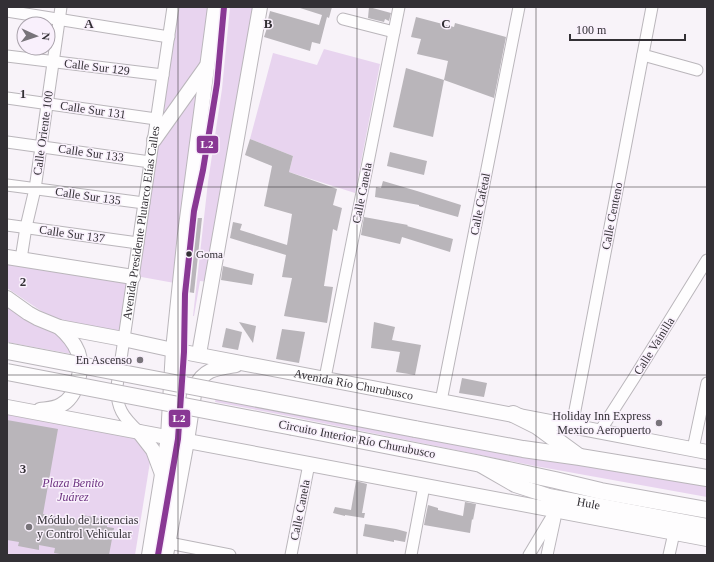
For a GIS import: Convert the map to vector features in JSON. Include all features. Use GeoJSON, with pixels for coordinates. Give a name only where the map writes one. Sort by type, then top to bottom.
{"type":"FeatureCollection","features":[{"type":"Feature","properties":{"kind":"highway","name":"Circuito Interior Río Churubusco"},"geometry":{"type":"LineString","coordinates":[[7,351],[523,449],[707,478]]}},
{"type":"Feature","properties":{"kind":"highway","name":"Circuito Interior Río Churubusco"},"geometry":{"type":"LineString","coordinates":[[7,372],[476,463],[601,491],[707,510]]}},
{"type":"Feature","properties":{"kind":"highway"},"geometry":{"type":"LineString","coordinates":[[513,414],[537,426],[580,457]]}},
{"type":"Feature","properties":{"kind":"main road"},"geometry":{"type":"LineString","coordinates":[[149,555],[168,437],[173,350],[185,234],[215,7]]}},
{"type":"Feature","properties":{"kind":"main road"},"geometry":{"type":"LineString","coordinates":[[199,354],[260,7]]}},
{"type":"Feature","properties":{"kind":"main road"},"geometry":{"type":"LineString","coordinates":[[154,140],[207,65]]}},
{"type":"Feature","properties":{"kind":"main road"},"geometry":{"type":"LineString","coordinates":[[7,257],[133,277]]}},
{"type":"Feature","properties":{"kind":"main road","name":"Avenida Río Churubusco"},"geometry":{"type":"LineString","coordinates":[[7,298],[28,313],[59,327],[700,450]]}},
{"type":"Feature","properties":{"kind":"main road"},"geometry":{"type":"LineString","coordinates":[[30,411],[60,406],[71,396],[77,383],[80,370],[78,353],[70,339],[59,327]]}},
{"type":"Feature","properties":{"kind":"main road"},"geometry":{"type":"LineString","coordinates":[[168,549],[195,388],[206,374],[214,369],[245,363]]}},
{"type":"Feature","properties":{"kind":"main road"},"geometry":{"type":"LineString","coordinates":[[7,407],[707,539]]}},
{"type":"Feature","properties":{"kind":"main road"},"geometry":{"type":"LineString","coordinates":[[139,432],[153,450],[162,474]]}},
{"type":"Feature","properties":{"kind":"main road","name":"Hule"},"geometry":{"type":"LineString","coordinates":[[476,463],[515,485],[549,496],[707,526]]}},
{"type":"Feature","properties":{"kind":"street","name":"Calle Oriente 100"},"geometry":{"type":"LineString","coordinates":[[21,259],[26,227],[35,189],[61,7]]}},
{"type":"Feature","properties":{"kind":"street","name":"Avenida Presidente Plutarco Elías Calles"},"geometry":{"type":"LineString","coordinates":[[139,432],[128,422],[120,411],[116,395],[123,339],[173,7]]}},
{"type":"Feature","properties":{"kind":"street","name":"Calle Canela"},"geometry":{"type":"LineString","coordinates":[[325,378],[399,7]]}},
{"type":"Feature","properties":{"kind":"street","name":"Calle Cafetal"},"geometry":{"type":"LineString","coordinates":[[441,401],[519,7]]}},
{"type":"Feature","properties":{"kind":"street","name":"Calle Centeno"},"geometry":{"type":"LineString","coordinates":[[572,426],[652,7]]}},
{"type":"Feature","properties":{"kind":"street"},"geometry":{"type":"LineString","coordinates":[[7,11],[169,36]]}},
{"type":"Feature","properties":{"kind":"street"},"geometry":{"type":"LineString","coordinates":[[342,19],[394,32]]}},
{"type":"Feature","properties":{"kind":"street"},"geometry":{"type":"LineString","coordinates":[[643,55],[697,70]]}},
{"type":"Feature","properties":{"kind":"street","name":"Calle Sur 129"},"geometry":{"type":"LineString","coordinates":[[7,56],[163,75]]}},
{"type":"Feature","properties":{"kind":"street","name":"Calle Sur 131"},"geometry":{"type":"LineString","coordinates":[[7,98],[156,119]]}},
{"type":"Feature","properties":{"kind":"street","name":"Calle Sur 133"},"geometry":{"type":"LineString","coordinates":[[7,142],[150,162]]}},
{"type":"Feature","properties":{"kind":"street","name":"Calle Sur 135"},"geometry":{"type":"LineString","coordinates":[[7,186],[144,203]]}},
{"type":"Feature","properties":{"kind":"street","name":"Calle Sur 137"},"geometry":{"type":"LineString","coordinates":[[7,224],[138,243]]}},
{"type":"Feature","properties":{"kind":"street","name":"Calle Vainilla"},"geometry":{"type":"LineString","coordinates":[[600,431],[707,260]]}},
{"type":"Feature","properties":{"kind":"street"},"geometry":{"type":"LineString","coordinates":[[700,450],[707,383]]}},
{"type":"Feature","properties":{"kind":"street","name":"Calle Canela"},"geometry":{"type":"LineString","coordinates":[[291,555],[309,464]]}},
{"type":"Feature","properties":{"kind":"street"},"geometry":{"type":"LineString","coordinates":[[411,555],[424,486]]}},
{"type":"Feature","properties":{"kind":"street"},"geometry":{"type":"LineString","coordinates":[[528,555],[556,510]]}},
{"type":"Feature","properties":{"kind":"street"},"geometry":{"type":"LineString","coordinates":[[548,555],[556,510]]}},
{"type":"Feature","properties":{"kind":"street"},"geometry":{"type":"LineString","coordinates":[[669,555],[674,533]]}},
{"type":"Feature","properties":{"kind":"street"},"geometry":{"type":"LineString","coordinates":[[168,549],[230,555]]}},
{"type":"Feature","properties":{"kind":"green space"},"geometry":{"type":"Polygon","coordinates":[[[177,7],[210,7],[201,68],[158,129],[177,7]]]}},
{"type":"Feature","properties":{"kind":"green space"},"geometry":{"type":"Polygon","coordinates":[[[230,7],[258,7],[209,282],[200,281],[193,316],[208,182],[222,89],[230,7]]]}},
{"type":"Feature","properties":{"kind":"green space"},"geometry":{"type":"Polygon","coordinates":[[[324,49],[380,64],[355,193],[289,172],[293,156],[250,139],[273,53],[317,65],[324,49]]]}},
{"type":"Feature","properties":{"kind":"green space"},"geometry":{"type":"Polygon","coordinates":[[[199,80],[180,284],[136,276],[156,142],[199,80]]]}},
{"type":"Feature","properties":{"kind":"green space"},"geometry":{"type":"Polygon","coordinates":[[[7,258],[128,275],[121,332],[59,323],[7,288],[7,258]]]}},
{"type":"Feature","properties":{"kind":"green space"},"geometry":{"type":"Polygon","coordinates":[[[7,307],[66,330],[77,355],[7,342],[7,307]]]}},
{"type":"Feature","properties":{"kind":"green space"},"geometry":{"type":"Polygon","coordinates":[[[217,393],[707,484],[707,497],[535,466],[215,402],[217,393]]]}},
{"type":"Feature","properties":{"kind":"green space","name":"Plaza Benito Juárez"},"geometry":{"type":"Polygon","coordinates":[[[7,413],[128,432],[145,443],[150,462],[135,555],[7,555],[7,413]]]}},
{"type":"Feature","properties":{"kind":"building"},"geometry":{"type":"Polygon","coordinates":[[[300,7],[332,7],[329,18],[327,17],[320,44],[312,42],[310,51],[264,37],[270,11],[319,25],[322,15],[300,7]]]}},
{"type":"Feature","properties":{"kind":"building"},"geometry":{"type":"Polygon","coordinates":[[[369,7],[391,13],[389,21],[385,19],[384,22],[368,18],[369,7]]]}},
{"type":"Feature","properties":{"kind":"building"},"geometry":{"type":"Polygon","coordinates":[[[416,17],[454,27],[455,23],[506,37],[494,98],[444,80],[448,61],[417,54],[421,39],[411,37],[416,17]]]}},
{"type":"Feature","properties":{"kind":"building"},"geometry":{"type":"Polygon","coordinates":[[[406,68],[444,80],[433,137],[393,127],[406,68]]]}},
{"type":"Feature","properties":{"kind":"building"},"geometry":{"type":"Polygon","coordinates":[[[250,139],[293,156],[289,172],[337,189],[333,205],[342,208],[337,231],[333,229],[324,286],[333,287],[327,323],[284,316],[292,278],[282,277],[286,255],[230,238],[233,222],[242,224],[240,230],[287,245],[292,214],[264,206],[272,166],[245,155],[250,139]]]}},
{"type":"Feature","properties":{"kind":"building"},"geometry":{"type":"Polygon","coordinates":[[[390,152],[427,161],[424,175],[387,166],[390,152]]]}},
{"type":"Feature","properties":{"kind":"building"},"geometry":{"type":"Polygon","coordinates":[[[383,181],[461,205],[458,217],[419,205],[375,197],[376,187],[381,188],[383,181]]]}},
{"type":"Feature","properties":{"kind":"building"},"geometry":{"type":"Polygon","coordinates":[[[364,217],[408,225],[407,226],[453,239],[450,252],[402,237],[400,244],[361,235],[364,217]]]}},
{"type":"Feature","properties":{"kind":"building"},"geometry":{"type":"Polygon","coordinates":[[[196,218],[202,218],[194,293],[188,292],[196,218]]]}},
{"type":"Feature","properties":{"kind":"building"},"geometry":{"type":"Polygon","coordinates":[[[223,266],[254,274],[252,285],[221,280],[223,266]]]}},
{"type":"Feature","properties":{"kind":"building"},"geometry":{"type":"Polygon","coordinates":[[[239,322],[256,326],[253,343],[239,322]]]}},
{"type":"Feature","properties":{"kind":"building"},"geometry":{"type":"Polygon","coordinates":[[[374,322],[395,327],[392,340],[421,345],[415,375],[396,372],[400,352],[371,348],[374,322]]]}},
{"type":"Feature","properties":{"kind":"building"},"geometry":{"type":"Polygon","coordinates":[[[226,328],[242,332],[238,350],[222,347],[226,328]]]}},
{"type":"Feature","properties":{"kind":"building"},"geometry":{"type":"Polygon","coordinates":[[[282,329],[305,332],[299,363],[276,359],[282,329]]]}},
{"type":"Feature","properties":{"kind":"building"},"geometry":{"type":"Polygon","coordinates":[[[462,378],[487,383],[484,397],[459,393],[462,378]]]}},
{"type":"Feature","properties":{"kind":"building"},"geometry":{"type":"Polygon","coordinates":[[[7,420],[58,429],[43,514],[81,521],[82,515],[99,518],[99,523],[107,524],[107,527],[114,528],[109,555],[66,555],[54,553],[55,548],[39,545],[39,550],[18,546],[19,542],[7,540],[7,420]]]}},
{"type":"Feature","properties":{"kind":"building"},"geometry":{"type":"Polygon","coordinates":[[[356,481],[367,484],[362,513],[365,513],[364,518],[333,513],[335,507],[351,510],[356,481]]]}},
{"type":"Feature","properties":{"kind":"building"},"geometry":{"type":"Polygon","coordinates":[[[465,502],[476,504],[470,533],[424,525],[428,505],[438,508],[438,510],[463,516],[465,502]]]}},
{"type":"Feature","properties":{"kind":"building"},"geometry":{"type":"Polygon","coordinates":[[[365,524],[407,532],[405,542],[394,540],[394,542],[363,536],[365,524]]]}},
{"type":"Feature","properties":{"kind":"transit line","name":"L2"},"geometry":{"type":"LineString","coordinates":[[158,555],[178,439],[184,352],[185,294],[194,211],[203,170],[217,84],[224,7]]}},
{"type":"Feature","properties":{"kind":"place","name":"Goma"},"geometry":{"type":"Point","coordinates":[189,254]}},
{"type":"Feature","properties":{"kind":"place","name":"En Ascenso"},"geometry":{"type":"Point","coordinates":[140,360]}},
{"type":"Feature","properties":{"kind":"place","name":"Holiday Inn Express Mexico Aeropuerto"},"geometry":{"type":"Point","coordinates":[659,423]}},
{"type":"Feature","properties":{"kind":"place","name":"Módulo de Licencias y Control Vehicular"},"geometry":{"type":"Point","coordinates":[29,527]}}]}
